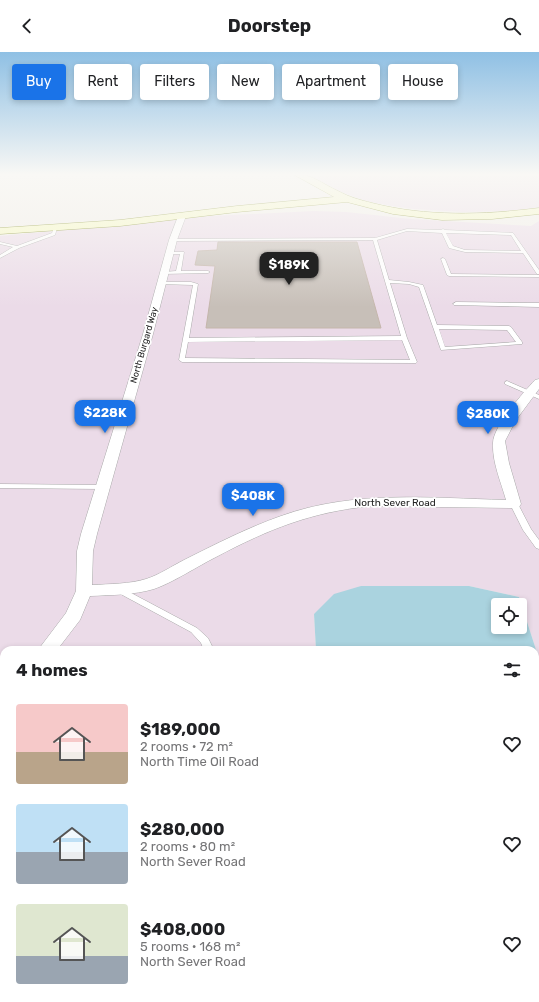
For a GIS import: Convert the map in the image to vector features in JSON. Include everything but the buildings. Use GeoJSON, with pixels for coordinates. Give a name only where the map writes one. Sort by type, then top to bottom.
{"type":"FeatureCollection","features":[{"type":"Feature","properties":{"kind":"street"},"geometry":{"type":"LineString","coordinates":[[0,230],[55,228],[157,218]]}},
{"type":"Feature","properties":{"kind":"street","name":"North Burgard Way"},"geometry":{"type":"LineString","coordinates":[[84,591],[85,551],[169,253],[181,218]]}},
{"type":"Feature","properties":{"kind":"street"},"geometry":{"type":"LineString","coordinates":[[514,504],[500,452],[500,435],[534,395],[539,382]]}},
{"type":"Feature","properties":{"kind":"street","name":"North Sever Road"},"geometry":{"type":"LineString","coordinates":[[84,591],[118,590],[150,584],[263,528],[315,510],[348,504],[371,502],[514,504]]}},
{"type":"Feature","properties":{"kind":"street"},"geometry":{"type":"LineString","coordinates":[[50,646],[74,616],[84,591]]}},
{"type":"Feature","properties":{"kind":"lane"},"geometry":{"type":"LineString","coordinates":[[0,257],[17,247],[54,234],[55,228]]}},
{"type":"Feature","properties":{"kind":"lane"},"geometry":{"type":"LineString","coordinates":[[173,240],[374,240],[407,230],[443,230],[512,234],[539,273]]}},
{"type":"Feature","properties":{"kind":"lane"},"geometry":{"type":"LineString","coordinates":[[443,230],[451,247],[465,251],[524,252]]}},
{"type":"Feature","properties":{"kind":"lane"},"geometry":{"type":"LineString","coordinates":[[163,278],[196,284],[182,360],[414,362],[404,338],[374,240]]}},
{"type":"Feature","properties":{"kind":"lane"},"geometry":{"type":"LineString","coordinates":[[0,243],[17,247]]}},
{"type":"Feature","properties":{"kind":"lane"},"geometry":{"type":"LineString","coordinates":[[169,253],[182,253],[178,273]]}},
{"type":"Feature","properties":{"kind":"lane"},"geometry":{"type":"LineString","coordinates":[[443,260],[449,275],[539,276]]}},
{"type":"Feature","properties":{"kind":"lane"},"geometry":{"type":"LineString","coordinates":[[163,278],[178,273],[208,272]]}},
{"type":"Feature","properties":{"kind":"lane"},"geometry":{"type":"LineString","coordinates":[[387,282],[409,283],[421,286],[435,327],[443,349],[520,343],[509,328],[435,327]]}},
{"type":"Feature","properties":{"kind":"lane"},"geometry":{"type":"LineString","coordinates":[[456,304],[539,305]]}},
{"type":"Feature","properties":{"kind":"lane"},"geometry":{"type":"LineString","coordinates":[[186,340],[404,338]]}},
{"type":"Feature","properties":{"kind":"lane"},"geometry":{"type":"LineString","coordinates":[[507,383],[534,395]]}},
{"type":"Feature","properties":{"kind":"lane"},"geometry":{"type":"LineString","coordinates":[[0,486],[102,487]]}},
{"type":"Feature","properties":{"kind":"lane"},"geometry":{"type":"LineString","coordinates":[[514,504],[527,530],[539,546]]}},
{"type":"Feature","properties":{"kind":"lane"},"geometry":{"type":"LineString","coordinates":[[118,590],[194,630],[205,641],[207,646]]}},
{"type":"Feature","properties":{"kind":"shaded area"},"geometry":{"type":"Polygon","coordinates":[[[185,218],[405,218],[531,226],[539,221],[539,646],[535,646],[527,622],[527,598],[519,598],[469,586],[361,586],[314,614],[316,646],[0,646],[0,236],[185,218]]]}},
{"type":"Feature","properties":{"kind":"water"},"geometry":{"type":"Polygon","coordinates":[[[361,586],[469,586],[519,597],[491,598],[491,634],[527,634],[527,622],[535,646],[316,646],[314,614],[334,594],[361,586]]]}}]}
